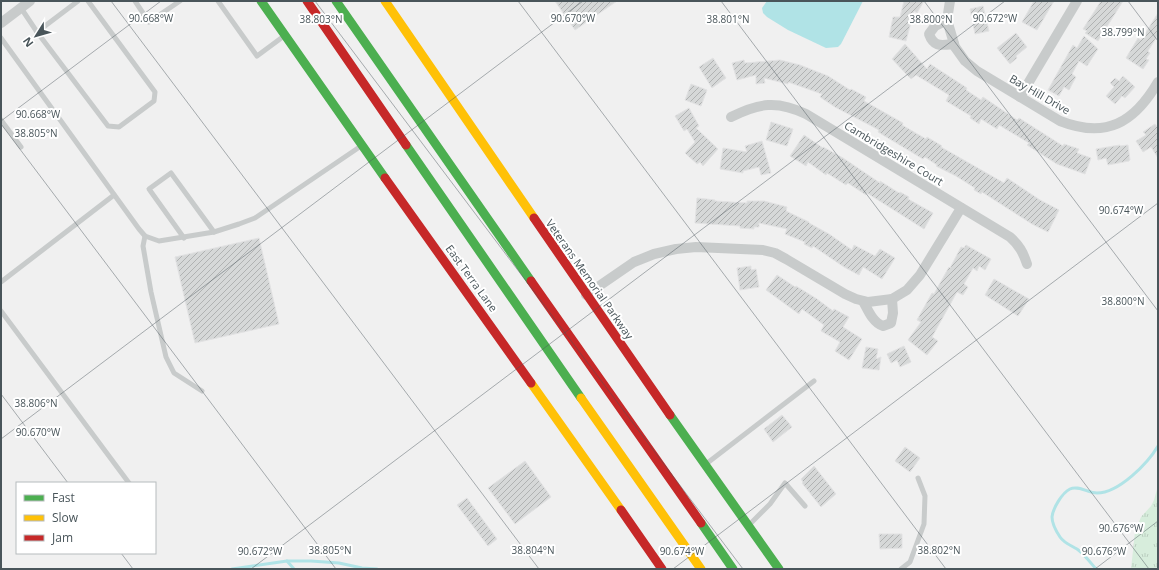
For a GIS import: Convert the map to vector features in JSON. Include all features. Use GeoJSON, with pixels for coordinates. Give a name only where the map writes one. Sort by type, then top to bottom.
{"type":"FeatureCollection","features":[{"type":"Feature","properties":{"kind":"main road","name":"East Terra Lane"},"geometry":{"type":"LineString","coordinates":[[261,1],[362,146],[603,482],[662,569]]}},
{"type":"Feature","properties":{"kind":"main road"},"geometry":{"type":"LineString","coordinates":[[307,1],[589,410],[701,569]]}},
{"type":"Feature","properties":{"kind":"main road"},"geometry":{"type":"LineString","coordinates":[[336,1],[568,336],[733,569]]}},
{"type":"Feature","properties":{"kind":"main road","name":"Veterans Memorial Parkway"},"geometry":{"type":"LineString","coordinates":[[385,1],[586,295],[779,569]]}},
{"type":"Feature","properties":{"kind":"street"},"geometry":{"type":"LineString","coordinates":[[1,23],[30,1]]}},
{"type":"Feature","properties":{"kind":"street","name":"Bay Hill Drive"},"geometry":{"type":"LineString","coordinates":[[950,1],[947,20],[954,44],[965,61],[1020,97],[1073,126],[1101,128],[1115,124],[1129,117],[1149,98],[1158,82]]}},
{"type":"Feature","properties":{"kind":"street"},"geometry":{"type":"LineString","coordinates":[[1020,97],[1077,1]]}},
{"type":"Feature","properties":{"kind":"street"},"geometry":{"type":"LineString","coordinates":[[947,20],[935,26],[929,34],[931,41],[937,45],[954,44]]}},
{"type":"Feature","properties":{"kind":"street","name":"Cambridgeshire Court"},"geometry":{"type":"LineString","coordinates":[[731,117],[744,110],[768,104],[793,108],[1010,237],[1024,254],[1027,264]]}},
{"type":"Feature","properties":{"kind":"street"},"geometry":{"type":"LineString","coordinates":[[586,295],[634,262],[654,254],[676,249],[696,247],[748,248],[775,253],[846,294],[863,301],[868,302],[892,299],[906,290],[920,275],[961,208]]}},
{"type":"Feature","properties":{"kind":"street"},"geometry":{"type":"LineString","coordinates":[[863,301],[872,318],[883,326],[891,323],[894,313],[892,299]]}},
{"type":"Feature","properties":{"kind":"lane"},"geometry":{"type":"LineString","coordinates":[[37,32],[78,1]]}},
{"type":"Feature","properties":{"kind":"lane"},"geometry":{"type":"LineString","coordinates":[[21,8],[37,32],[108,126],[119,127],[154,101],[154,92],[88,1]]}},
{"type":"Feature","properties":{"kind":"lane"},"geometry":{"type":"LineString","coordinates":[[135,1],[149,22],[180,1]]}},
{"type":"Feature","properties":{"kind":"lane"},"geometry":{"type":"LineString","coordinates":[[218,1],[257,56],[285,36]]}},
{"type":"Feature","properties":{"kind":"lane"},"geometry":{"type":"LineString","coordinates":[[1,38],[145,236],[159,242],[214,232],[255,218],[362,146]]}},
{"type":"Feature","properties":{"kind":"lane"},"geometry":{"type":"LineString","coordinates":[[1,120],[21,147]]}},
{"type":"Feature","properties":{"kind":"lane"},"geometry":{"type":"LineString","coordinates":[[184,238],[149,189],[172,173],[214,232]]}},
{"type":"Feature","properties":{"kind":"lane"},"geometry":{"type":"LineString","coordinates":[[1,282],[114,195]]}},
{"type":"Feature","properties":{"kind":"lane"},"geometry":{"type":"LineString","coordinates":[[145,236],[143,246],[151,292],[166,357],[174,374],[202,391]]}},
{"type":"Feature","properties":{"kind":"lane"},"geometry":{"type":"LineString","coordinates":[[1,311],[128,482]]}},
{"type":"Feature","properties":{"kind":"lane"},"geometry":{"type":"LineString","coordinates":[[705,464],[814,381]]}},
{"type":"Feature","properties":{"kind":"lane"},"geometry":{"type":"LineString","coordinates":[[901,569],[910,562],[924,524],[924,496],[918,478]]}},
{"type":"Feature","properties":{"kind":"lane"},"geometry":{"type":"LineString","coordinates":[[749,526],[770,504],[785,483],[806,506]]}},
{"type":"Feature","properties":{"kind":"green space"},"geometry":{"type":"Polygon","coordinates":[[[1158,486],[1158,569],[1131,569],[1135,532],[1141,517],[1151,506],[1154,500],[1158,486]]]}},
{"type":"Feature","properties":{"kind":"water"},"geometry":{"type":"Polygon","coordinates":[[[767,1],[863,1],[841,44],[838,47],[826,48],[788,30],[767,17],[763,13],[762,8],[767,1]]]}},
{"type":"Feature","properties":{"kind":"building"},"geometry":{"type":"Polygon","coordinates":[[[555,1],[617,1],[575,30],[555,1]]]}},
{"type":"Feature","properties":{"kind":"building"},"geometry":{"type":"Polygon","coordinates":[[[904,1],[924,1],[917,13],[914,11],[906,41],[889,37],[893,17],[900,17],[904,1]]]}},
{"type":"Feature","properties":{"kind":"building"},"geometry":{"type":"Polygon","coordinates":[[[1034,1],[1054,1],[1037,30],[1022,22],[1034,1]]]}},
{"type":"Feature","properties":{"kind":"building"},"geometry":{"type":"Polygon","coordinates":[[[1101,1],[1123,1],[1098,41],[1085,33],[1087,31],[1083,29],[1101,1]]]}},
{"type":"Feature","properties":{"kind":"building"},"geometry":{"type":"Polygon","coordinates":[[[983,6],[989,31],[975,34],[970,9],[983,6]]]}},
{"type":"Feature","properties":{"kind":"building"},"geometry":{"type":"Polygon","coordinates":[[[1158,13],[1158,35],[1148,51],[1150,53],[1146,59],[1149,60],[1143,69],[1126,58],[1138,38],[1141,40],[1158,13]]]}},
{"type":"Feature","properties":{"kind":"building"},"geometry":{"type":"Polygon","coordinates":[[[1016,33],[1027,47],[1016,56],[1017,58],[1010,64],[997,48],[1016,33]]]}},
{"type":"Feature","properties":{"kind":"building"},"geometry":{"type":"Polygon","coordinates":[[[1084,36],[1098,49],[1087,66],[1079,61],[1072,74],[1076,77],[1069,90],[1064,87],[1059,96],[1048,90],[1073,45],[1077,48],[1084,36]]]}},
{"type":"Feature","properties":{"kind":"building"},"geometry":{"type":"Polygon","coordinates":[[[905,44],[927,69],[930,64],[967,88],[966,90],[981,100],[983,97],[1017,120],[1019,118],[1063,146],[1064,144],[1079,149],[1077,153],[1091,158],[1085,174],[1057,164],[1027,145],[1029,143],[999,125],[997,129],[981,119],[979,124],[970,118],[971,116],[946,101],[949,95],[916,75],[911,79],[892,59],[905,44]]]}},
{"type":"Feature","properties":{"kind":"building"},"geometry":{"type":"Polygon","coordinates":[[[713,58],[726,78],[712,88],[699,67],[713,58]]]}},
{"type":"Feature","properties":{"kind":"building"},"geometry":{"type":"Polygon","coordinates":[[[744,60],[745,63],[780,60],[800,65],[828,76],[850,90],[851,89],[866,97],[864,101],[903,123],[902,125],[926,139],[927,137],[942,146],[941,147],[1004,183],[1007,178],[1040,200],[1059,210],[1048,232],[1032,224],[982,192],[981,194],[974,190],[975,188],[936,166],[937,165],[925,157],[923,159],[878,132],[879,130],[835,107],[820,97],[822,94],[788,82],[788,84],[764,78],[765,83],[756,84],[756,75],[737,80],[732,63],[744,60]]]}},
{"type":"Feature","properties":{"kind":"building"},"geometry":{"type":"Polygon","coordinates":[[[1123,76],[1135,87],[1125,98],[1122,96],[1115,104],[1106,96],[1114,87],[1110,83],[1115,78],[1119,81],[1123,76]]]}},
{"type":"Feature","properties":{"kind":"building"},"geometry":{"type":"Polygon","coordinates":[[[691,84],[707,90],[701,106],[685,100],[691,84]]]}},
{"type":"Feature","properties":{"kind":"building"},"geometry":{"type":"Polygon","coordinates":[[[689,108],[699,126],[696,128],[718,149],[703,166],[700,162],[697,164],[685,153],[695,142],[687,129],[684,131],[675,116],[689,108]]]}},
{"type":"Feature","properties":{"kind":"building"},"geometry":{"type":"Polygon","coordinates":[[[771,122],[793,129],[787,146],[766,140],[771,122]]]}},
{"type":"Feature","properties":{"kind":"building"},"geometry":{"type":"Polygon","coordinates":[[[1155,124],[1158,128],[1158,158],[1151,147],[1143,152],[1136,141],[1146,135],[1143,132],[1155,124]]]}},
{"type":"Feature","properties":{"kind":"building"},"geometry":{"type":"Polygon","coordinates":[[[804,135],[823,148],[843,158],[880,183],[880,181],[899,193],[900,192],[909,197],[908,199],[933,213],[924,229],[867,193],[866,195],[848,183],[846,185],[827,173],[826,175],[808,162],[806,166],[790,156],[804,135]]]}},
{"type":"Feature","properties":{"kind":"building"},"geometry":{"type":"Polygon","coordinates":[[[762,141],[771,173],[761,175],[759,167],[743,171],[743,173],[720,169],[723,148],[747,152],[745,146],[762,141]]]}},
{"type":"Feature","properties":{"kind":"building"},"geometry":{"type":"Polygon","coordinates":[[[1128,145],[1129,161],[1108,165],[1106,158],[1098,160],[1096,149],[1128,145]]]}},
{"type":"Feature","properties":{"kind":"building"},"geometry":{"type":"Polygon","coordinates":[[[697,198],[747,203],[747,201],[764,201],[787,207],[786,211],[809,222],[852,250],[854,245],[875,256],[880,249],[895,258],[882,279],[863,267],[859,275],[844,267],[813,246],[812,248],[804,244],[805,242],[785,234],[787,229],[759,223],[759,227],[754,227],[754,229],[740,228],[740,226],[695,223],[697,198]]]}},
{"type":"Feature","properties":{"kind":"building"},"geometry":{"type":"Polygon","coordinates":[[[259,238],[279,324],[195,343],[175,257],[259,238]]]}},
{"type":"Feature","properties":{"kind":"building"},"geometry":{"type":"Polygon","coordinates":[[[966,245],[991,259],[985,270],[979,266],[977,271],[973,268],[964,284],[968,287],[963,295],[957,292],[932,337],[938,341],[927,355],[908,340],[921,322],[917,320],[932,293],[934,294],[961,247],[964,248],[966,245]]]}},
{"type":"Feature","properties":{"kind":"building"},"geometry":{"type":"Polygon","coordinates":[[[751,266],[751,270],[756,269],[759,287],[740,290],[737,268],[751,266]]]}},
{"type":"Feature","properties":{"kind":"building"},"geometry":{"type":"Polygon","coordinates":[[[777,275],[817,299],[833,311],[834,309],[849,317],[843,327],[862,339],[849,360],[835,351],[840,342],[821,331],[824,325],[802,309],[799,314],[766,290],[777,275]]]}},
{"type":"Feature","properties":{"kind":"building"},"geometry":{"type":"Polygon","coordinates":[[[994,279],[1029,299],[1018,316],[985,295],[994,279]]]}},
{"type":"Feature","properties":{"kind":"building"},"geometry":{"type":"Polygon","coordinates":[[[904,346],[911,362],[900,367],[897,360],[891,363],[887,354],[904,346]]]}},
{"type":"Feature","properties":{"kind":"building"},"geometry":{"type":"Polygon","coordinates":[[[866,347],[878,349],[876,359],[881,357],[879,370],[862,368],[866,347]]]}},
{"type":"Feature","properties":{"kind":"building"},"geometry":{"type":"Polygon","coordinates":[[[782,415],[792,427],[773,442],[764,429],[782,415]]]}},
{"type":"Feature","properties":{"kind":"building"},"geometry":{"type":"Polygon","coordinates":[[[905,447],[920,458],[910,472],[895,461],[905,447]]]}},
{"type":"Feature","properties":{"kind":"building"},"geometry":{"type":"Polygon","coordinates":[[[525,461],[551,497],[515,524],[488,488],[525,461]]]}},
{"type":"Feature","properties":{"kind":"building"},"geometry":{"type":"Polygon","coordinates":[[[814,466],[836,494],[821,507],[802,483],[803,482],[801,479],[814,466]]]}},
{"type":"Feature","properties":{"kind":"building"},"geometry":{"type":"Polygon","coordinates":[[[467,498],[497,539],[488,546],[457,505],[467,498]]]}},
{"type":"Feature","properties":{"kind":"building"},"geometry":{"type":"Polygon","coordinates":[[[879,534],[902,534],[902,548],[880,549],[879,534]]]}},
{"type":"Feature","properties":{"kind":"waterway"},"geometry":{"type":"LineString","coordinates":[[1096,569],[1082,553],[1065,542],[1059,535],[1054,527],[1052,519],[1056,505],[1061,497],[1073,488],[1097,493],[1106,492],[1123,483],[1147,461],[1158,446]]}},
{"type":"Feature","properties":{"kind":"waterway"},"geometry":{"type":"LineString","coordinates":[[287,561],[294,569]]}},
{"type":"Feature","properties":{"kind":"waterway"},"geometry":{"type":"LineString","coordinates":[[232,569],[287,561],[339,563],[362,568],[377,569]]}},
{"type":"Feature","properties":{"kind":"traffic: fast"},"geometry":{"type":"LineString","coordinates":[[261,1],[385,178]]}},
{"type":"Feature","properties":{"kind":"traffic: fast"},"geometry":{"type":"LineString","coordinates":[[336,1],[531,281]]}},
{"type":"Feature","properties":{"kind":"traffic: fast"},"geometry":{"type":"LineString","coordinates":[[406,145],[581,398]]}},
{"type":"Feature","properties":{"kind":"traffic: fast"},"geometry":{"type":"LineString","coordinates":[[670,415],[779,569]]}},
{"type":"Feature","properties":{"kind":"traffic: fast"},"geometry":{"type":"LineString","coordinates":[[701,523],[733,569]]}},
{"type":"Feature","properties":{"kind":"traffic: slow"},"geometry":{"type":"LineString","coordinates":[[385,1],[534,218]]}},
{"type":"Feature","properties":{"kind":"traffic: slow"},"geometry":{"type":"LineString","coordinates":[[531,383],[621,510]]}},
{"type":"Feature","properties":{"kind":"traffic: slow"},"geometry":{"type":"LineString","coordinates":[[581,398],[701,569]]}},
{"type":"Feature","properties":{"kind":"traffic: jam"},"geometry":{"type":"LineString","coordinates":[[307,1],[406,145]]}},
{"type":"Feature","properties":{"kind":"traffic: jam"},"geometry":{"type":"LineString","coordinates":[[385,178],[531,383]]}},
{"type":"Feature","properties":{"kind":"traffic: jam"},"geometry":{"type":"LineString","coordinates":[[534,218],[670,415]]}},
{"type":"Feature","properties":{"kind":"traffic: jam"},"geometry":{"type":"LineString","coordinates":[[531,281],[701,523]]}},
{"type":"Feature","properties":{"kind":"traffic: jam"},"geometry":{"type":"LineString","coordinates":[[621,510],[662,569]]}}]}
